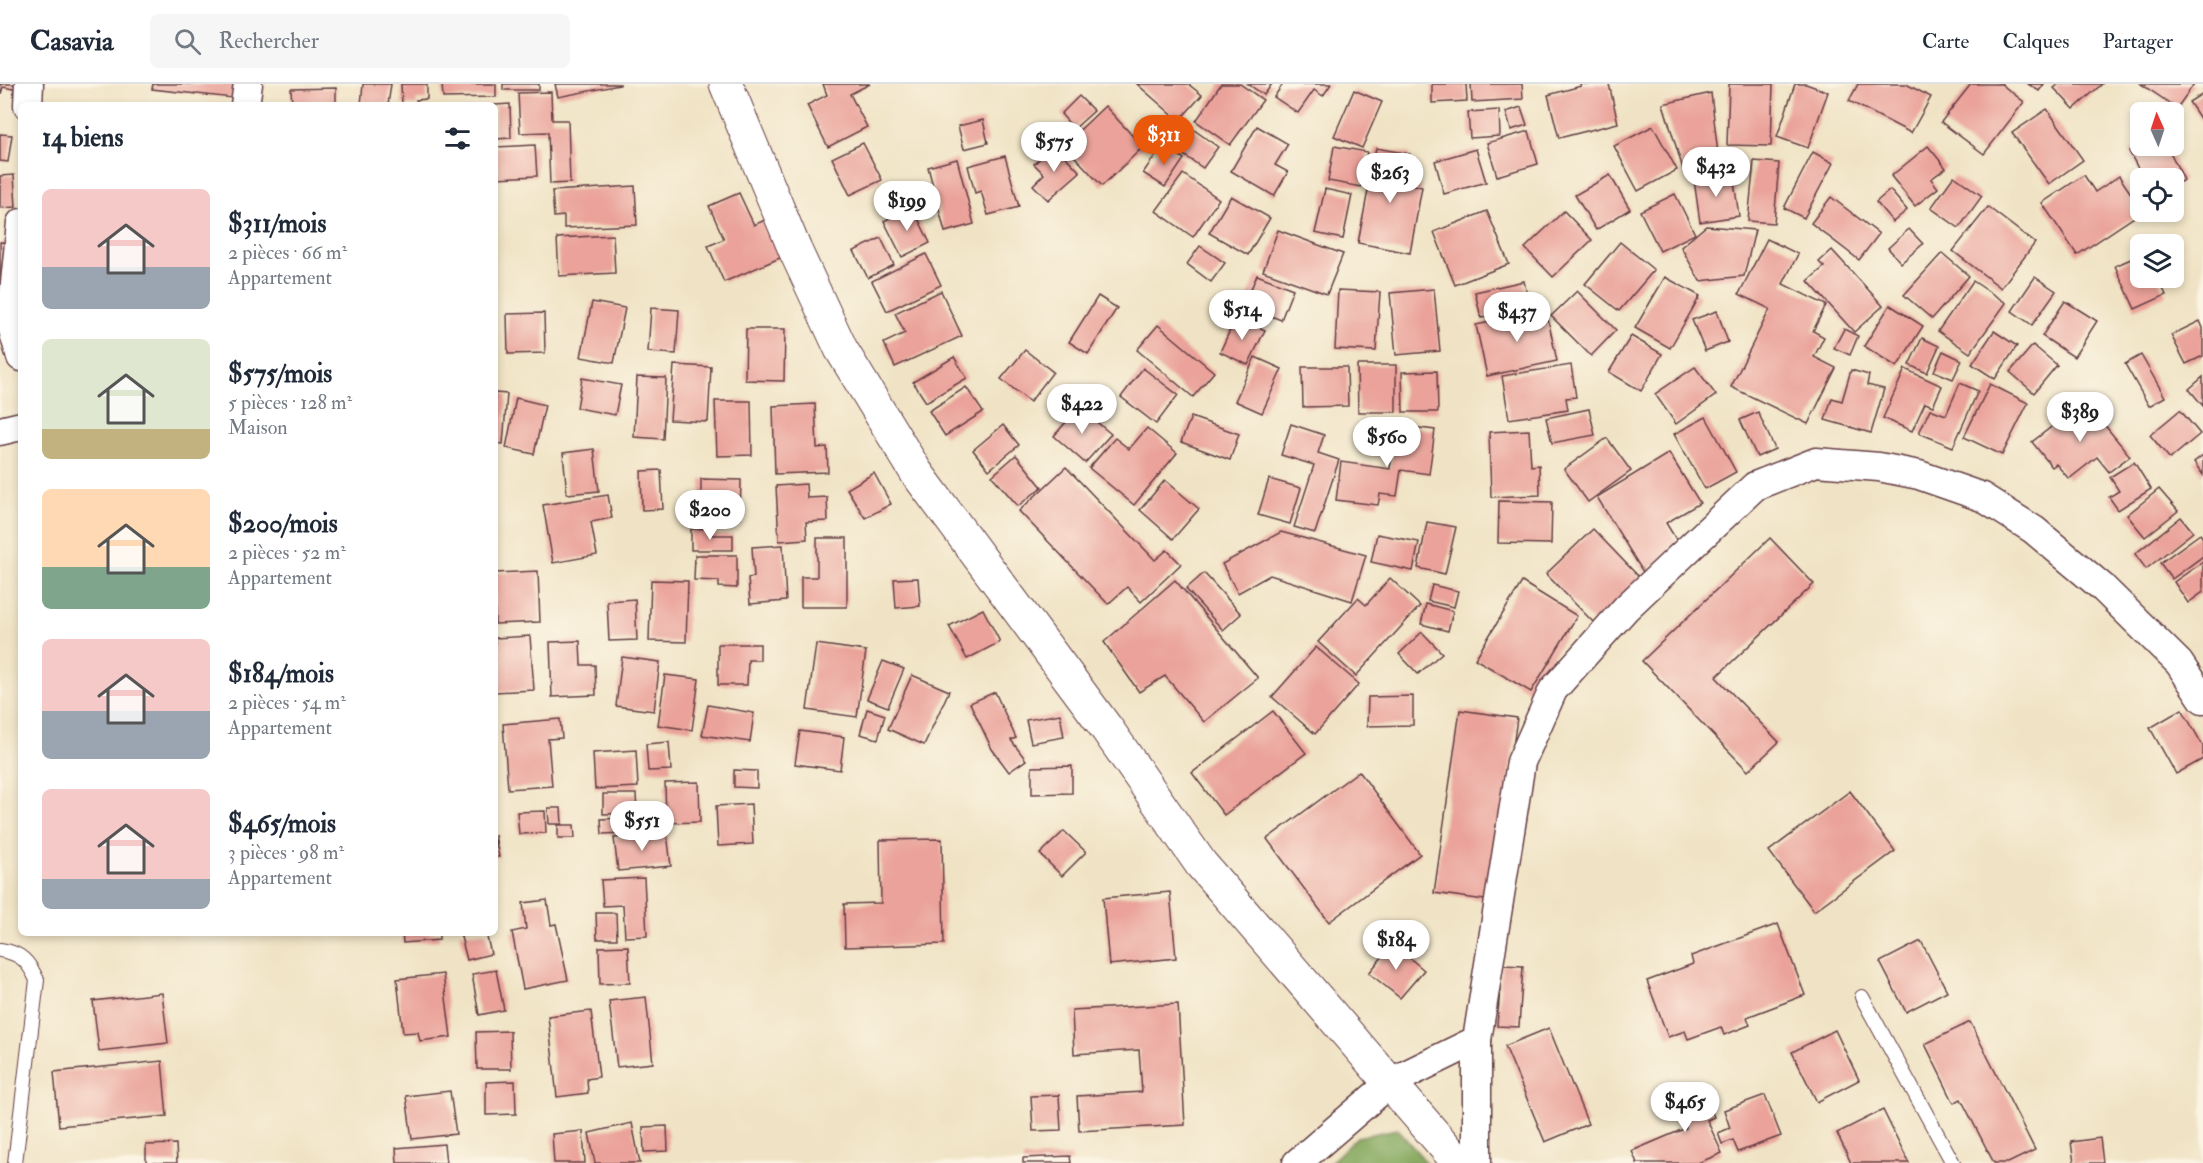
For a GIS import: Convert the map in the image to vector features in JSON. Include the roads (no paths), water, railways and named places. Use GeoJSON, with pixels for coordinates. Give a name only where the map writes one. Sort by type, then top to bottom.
{"type":"FeatureCollection","features":[{"type":"Feature","properties":{"kind":"street"},"geometry":{"type":"LineString","coordinates":[[28,102],[30,84]]}},
{"type":"Feature","properties":{"kind":"street"},"geometry":{"type":"LineString","coordinates":[[245,102],[248,84]]}},
{"type":"Feature","properties":{"kind":"street"},"geometry":{"type":"LineString","coordinates":[[726,84],[791,240],[841,349],[916,472],[1107,729],[1201,864],[1459,1163]]}},
{"type":"Feature","properties":{"kind":"street"},"geometry":{"type":"LineString","coordinates":[[18,253],[11,323],[18,347]]}},
{"type":"Feature","properties":{"kind":"street"},"geometry":{"type":"LineString","coordinates":[[0,431],[18,427]]}},
{"type":"Feature","properties":{"kind":"street"},"geometry":{"type":"LineString","coordinates":[[1477,1163],[1477,1040],[1521,762],[1553,690],[1626,608],[1755,486],[1816,462],[1879,467],[1919,475],[1982,497],[2034,530],[2102,587],[2179,663],[2203,699]]}},
{"type":"Feature","properties":{"kind":"street"},"geometry":{"type":"LineString","coordinates":[[1298,1163],[1391,1082],[1477,1040]]}},
{"type":"Feature","properties":{"kind":"lane"},"geometry":{"type":"LineString","coordinates":[[0,950],[16,953],[29,963],[37,980],[15,1163]]}},
{"type":"Feature","properties":{"kind":"lane"},"geometry":{"type":"LineString","coordinates":[[1862,997],[1953,1163]]}}]}
